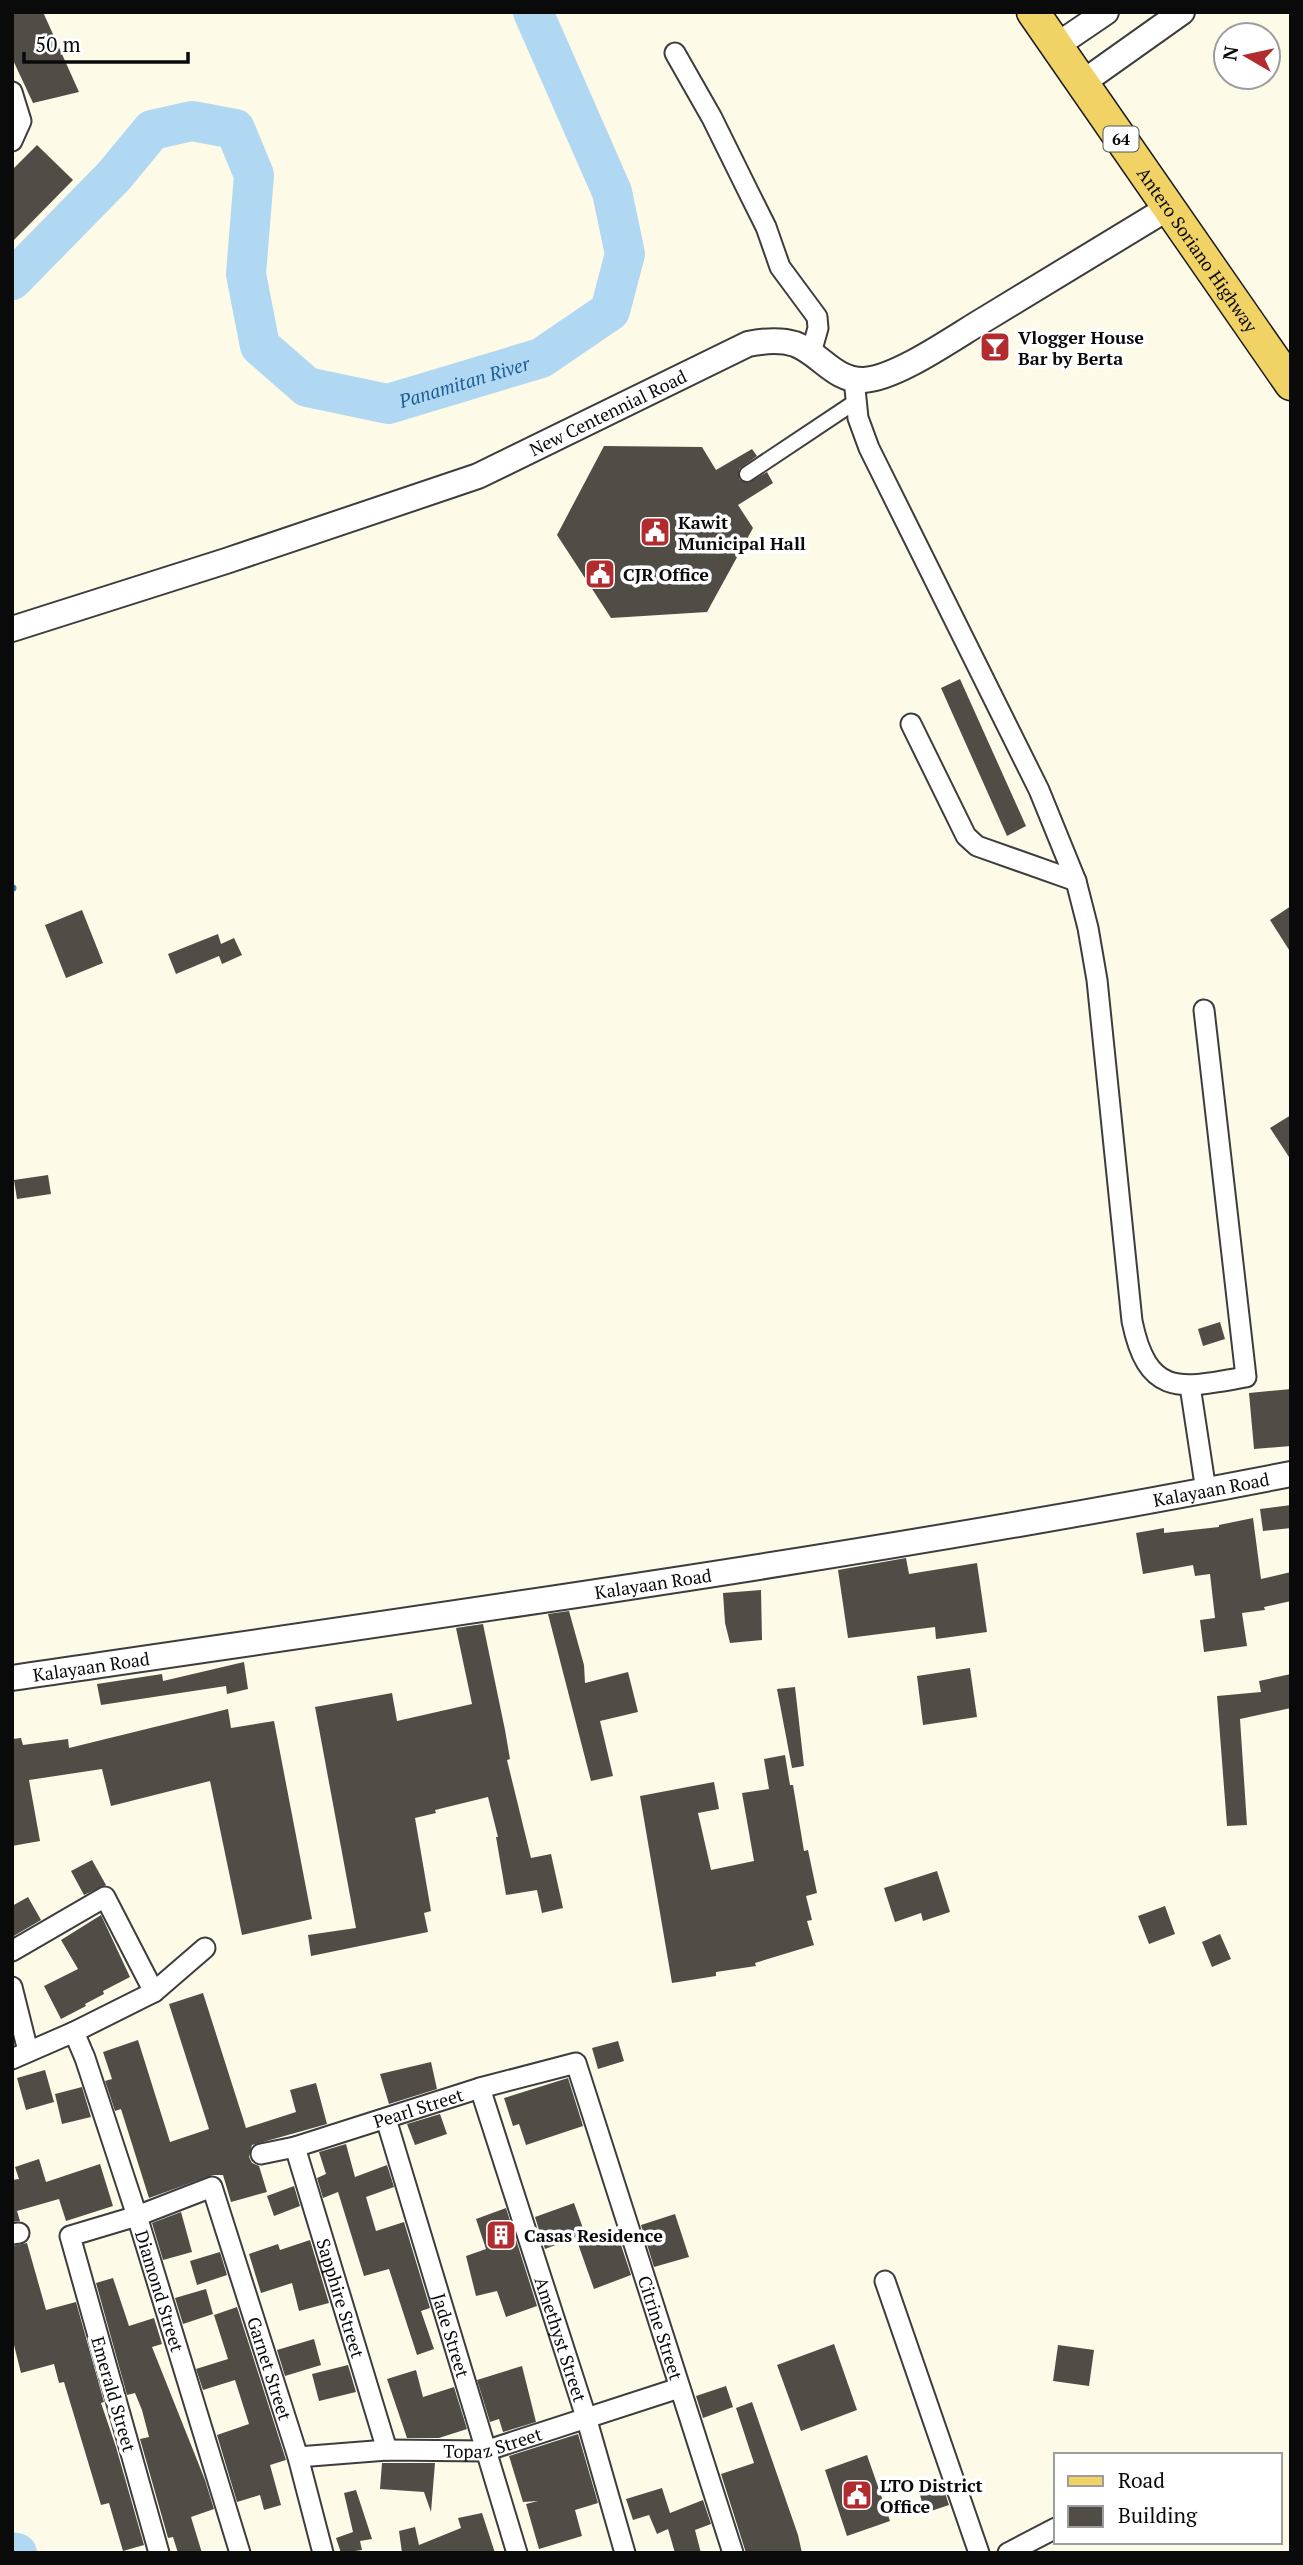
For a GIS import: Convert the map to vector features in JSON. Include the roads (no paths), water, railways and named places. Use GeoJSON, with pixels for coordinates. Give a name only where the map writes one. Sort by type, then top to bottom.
{"type":"FeatureCollection","features":[{"type":"Feature","properties":{"kind":"main road","name":"Antero Soriano Highway"},"geometry":{"type":"LineString","coordinates":[[1033,12],[1291,384]]}},
{"type":"Feature","properties":{"kind":"street"},"geometry":{"type":"LineString","coordinates":[[1056,46],[1106,12]]}},
{"type":"Feature","properties":{"kind":"street"},"geometry":{"type":"LineString","coordinates":[[1082,83],[1182,12]]}},
{"type":"Feature","properties":{"kind":"street"},"geometry":{"type":"LineString","coordinates":[[675,53],[712,118],[766,227],[780,267],[817,317],[818,328],[811,353]]}},
{"type":"Feature","properties":{"kind":"street"},"geometry":{"type":"LineString","coordinates":[[12,92],[21,121],[12,141]]}},
{"type":"Feature","properties":{"kind":"street"},"geometry":{"type":"LineString","coordinates":[[747,474],[854,390],[902,368],[1168,208]]}},
{"type":"Feature","properties":{"kind":"street","name":"New Centennial Road"},"geometry":{"type":"LineString","coordinates":[[12,629],[239,557],[478,476],[748,344],[782,341],[796,344],[811,353],[854,390]]}},
{"type":"Feature","properties":{"kind":"street"},"geometry":{"type":"LineString","coordinates":[[854,390],[858,418],[869,448],[1039,790],[1076,881],[1097,980],[1136,1341],[1142,1357],[1152,1370],[1164,1379],[1190,1386],[1246,1377],[1204,1010]]}},
{"type":"Feature","properties":{"kind":"street"},"geometry":{"type":"LineString","coordinates":[[911,724],[967,836],[977,846],[1076,881]]}},
{"type":"Feature","properties":{"kind":"street"},"geometry":{"type":"LineString","coordinates":[[1190,1386],[1206,1491]]}},
{"type":"Feature","properties":{"kind":"street","name":"Kalayaan Road"},"geometry":{"type":"LineString","coordinates":[[12,1678],[530,1604],[1206,1491],[1291,1474]]}},
{"type":"Feature","properties":{"kind":"street"},"geometry":{"type":"LineString","coordinates":[[12,1951],[105,1897],[154,1992]]}},
{"type":"Feature","properties":{"kind":"street"},"geometry":{"type":"LineString","coordinates":[[12,1987],[20,2055],[74,2032],[154,1992],[205,1948]]}},
{"type":"Feature","properties":{"kind":"street","name":"Diamond Street"},"geometry":{"type":"LineString","coordinates":[[74,2032],[137,2216],[240,2553]]}},
{"type":"Feature","properties":{"kind":"street","name":"Pearl Street"},"geometry":{"type":"LineString","coordinates":[[261,2154],[295,2147],[480,2088],[576,2063]]}},
{"type":"Feature","properties":{"kind":"street","name":"Citrine Street"},"geometry":{"type":"LineString","coordinates":[[576,2063],[733,2553]]}},
{"type":"Feature","properties":{"kind":"street","name":"Amethyst Street"},"geometry":{"type":"LineString","coordinates":[[480,2088],[586,2417],[625,2553]]}},
{"type":"Feature","properties":{"kind":"street","name":"Jade Street"},"geometry":{"type":"LineString","coordinates":[[386,2119],[517,2553]]}},
{"type":"Feature","properties":{"kind":"street","name":"Sapphire Street"},"geometry":{"type":"LineString","coordinates":[[295,2147],[387,2450]]}},
{"type":"Feature","properties":{"kind":"street","name":"Garnet Street"},"geometry":{"type":"LineString","coordinates":[[137,2216],[212,2187],[298,2457],[323,2553]]}},
{"type":"Feature","properties":{"kind":"street","name":"Emerald Street"},"geometry":{"type":"LineString","coordinates":[[137,2216],[70,2236],[159,2553]]}},
{"type":"Feature","properties":{"kind":"street"},"geometry":{"type":"LineString","coordinates":[[885,2281],[979,2553]]}},
{"type":"Feature","properties":{"kind":"street","name":"Topaz Street"},"geometry":{"type":"LineString","coordinates":[[298,2457],[387,2450],[485,2452],[679,2388]]}},
{"type":"Feature","properties":{"kind":"street"},"geometry":{"type":"LineString","coordinates":[[1008,2553],[1054,2529]]}},
{"type":"Feature","properties":{"kind":"waterway","name":"Panamitan River"},"geometry":{"type":"LineString","coordinates":[[12,280],[114,176],[152,130],[192,121],[235,129],[254,175],[246,274],[260,346],[307,387],[388,404],[541,358],[610,311],[625,254],[612,192],[533,12]]}},
{"type":"Feature","properties":{"kind":"waterway"},"geometry":{"type":"LineString","coordinates":[[12,2552],[17,2553]]}},
{"type":"Feature","properties":{"kind":"place","name":"Vlogger House Bar by Berta"},"geometry":{"type":"Point","coordinates":[995,347]}},
{"type":"Feature","properties":{"kind":"place","name":"Kawit Municipal Hall"},"geometry":{"type":"Point","coordinates":[655,532]}},
{"type":"Feature","properties":{"kind":"place","name":"CJR Office"},"geometry":{"type":"Point","coordinates":[600,574]}},
{"type":"Feature","properties":{"kind":"place","name":"Casas Residence"},"geometry":{"type":"Point","coordinates":[501,2235]}},
{"type":"Feature","properties":{"kind":"place","name":"LTO District Office"},"geometry":{"type":"Point","coordinates":[857,2495]}}]}
